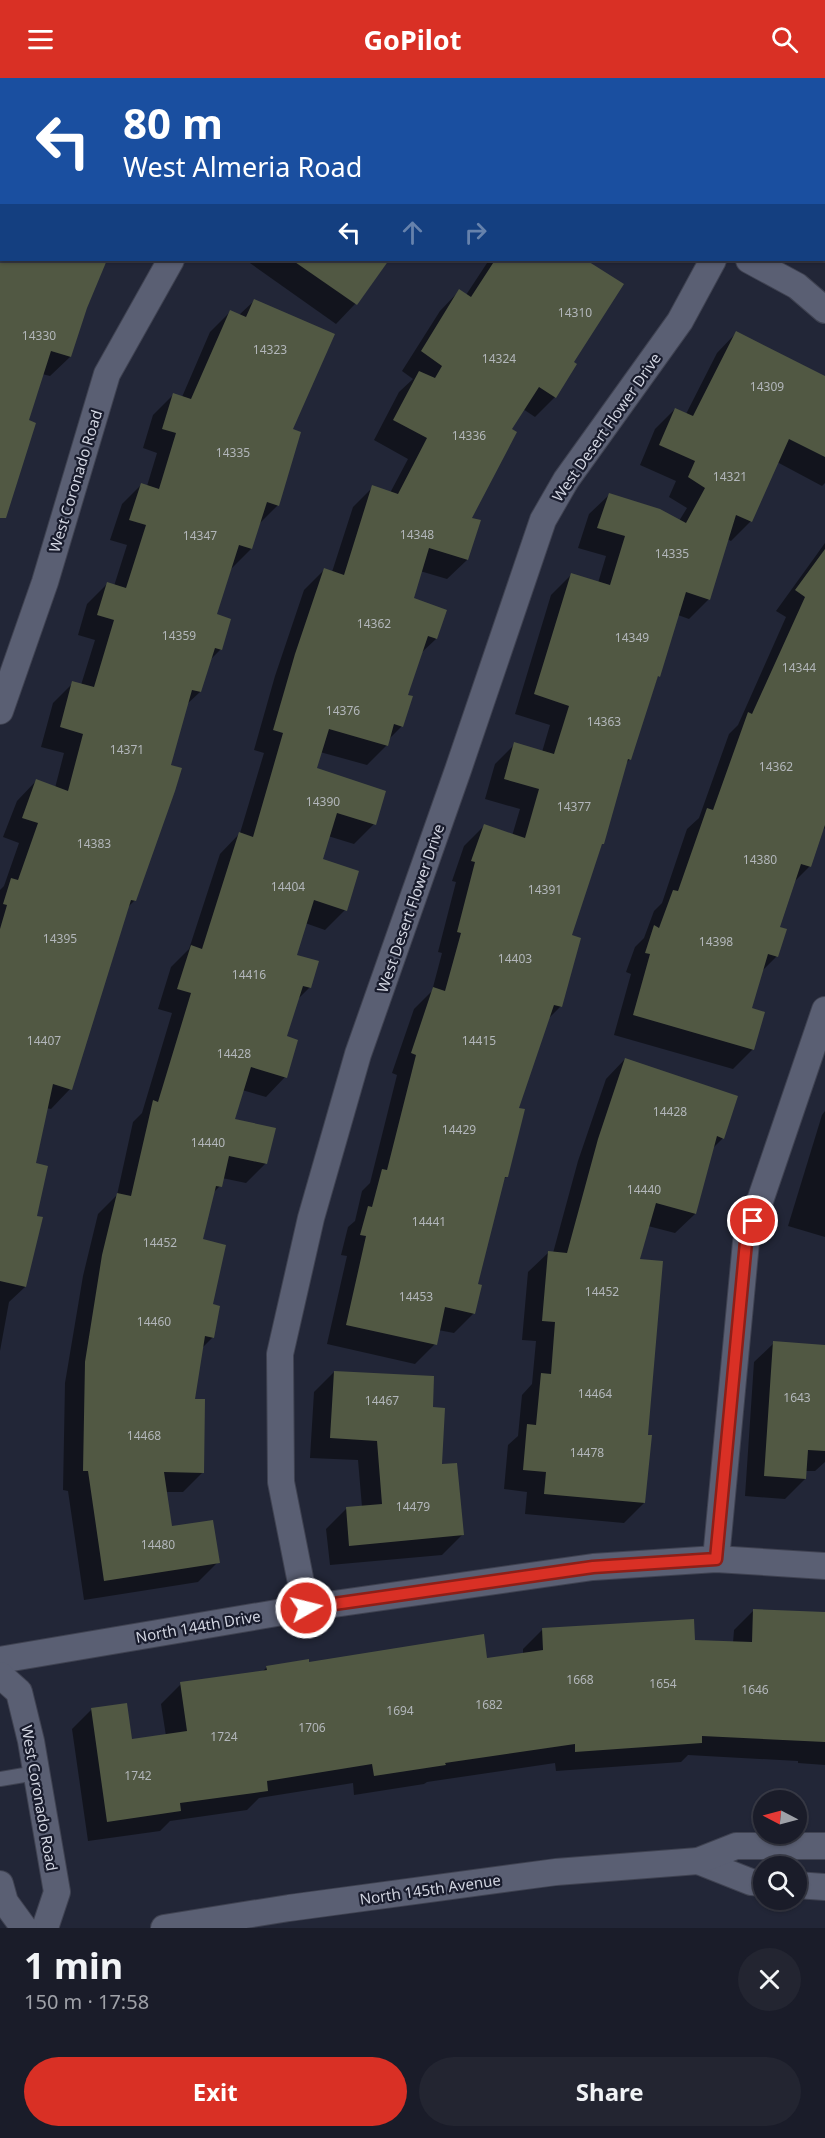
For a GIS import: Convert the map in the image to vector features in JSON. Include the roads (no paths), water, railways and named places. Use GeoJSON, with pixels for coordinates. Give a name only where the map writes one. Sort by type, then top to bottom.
{"type":"FeatureCollection","features":[{"type":"Feature","properties":{"kind":"street","name":"West Coronado Road"},"geometry":{"type":"LineString","coordinates":[[0,711],[45,582],[107,374],[170,261]]}},
{"type":"Feature","properties":{"kind":"street","name":"West Desert Flower Drive"},"geometry":{"type":"LineString","coordinates":[[306,1608],[280,1482],[280,1354],[311,1218],[358,1054],[440,823],[543,520],[566,480],[680,321],[712,261]]}},
{"type":"Feature","properties":{"kind":"street"},"geometry":{"type":"LineString","coordinates":[[751,261],[797,286],[825,310]]}},
{"type":"Feature","properties":{"kind":"street"},"geometry":{"type":"LineString","coordinates":[[716,1559],[746,1242],[825,1010]]}},
{"type":"Feature","properties":{"kind":"street","name":"North 144th Drive"},"geometry":{"type":"LineString","coordinates":[[0,1660],[306,1608],[593,1567],[716,1559],[825,1566]]}},
{"type":"Feature","properties":{"kind":"street","name":"West Coronado Road"},"geometry":{"type":"LineString","coordinates":[[0,1675],[19,1692],[36,1773],[57,1892],[45,1928]]}},
{"type":"Feature","properties":{"kind":"street","name":"North 145th Avenue"},"geometry":{"type":"LineString","coordinates":[[164,1928],[502,1879],[597,1868],[698,1861],[736,1846],[825,1846]]}},
{"type":"Feature","properties":{"kind":"street","name":"North 145th Avenue"},"geometry":{"type":"LineString","coordinates":[[698,1861],[753,1882]]}},
{"type":"Feature","properties":{"kind":"street"},"geometry":{"type":"LineString","coordinates":[[0,1884],[5,1902],[24,1928]]}},
{"type":"Feature","properties":{"kind":"street"},"geometry":{"type":"LineString","coordinates":[[807,1886],[825,1887]]}},
{"type":"Feature","properties":{"kind":"lane"},"geometry":{"type":"LineString","coordinates":[[0,1779],[36,1773]]}}]}
